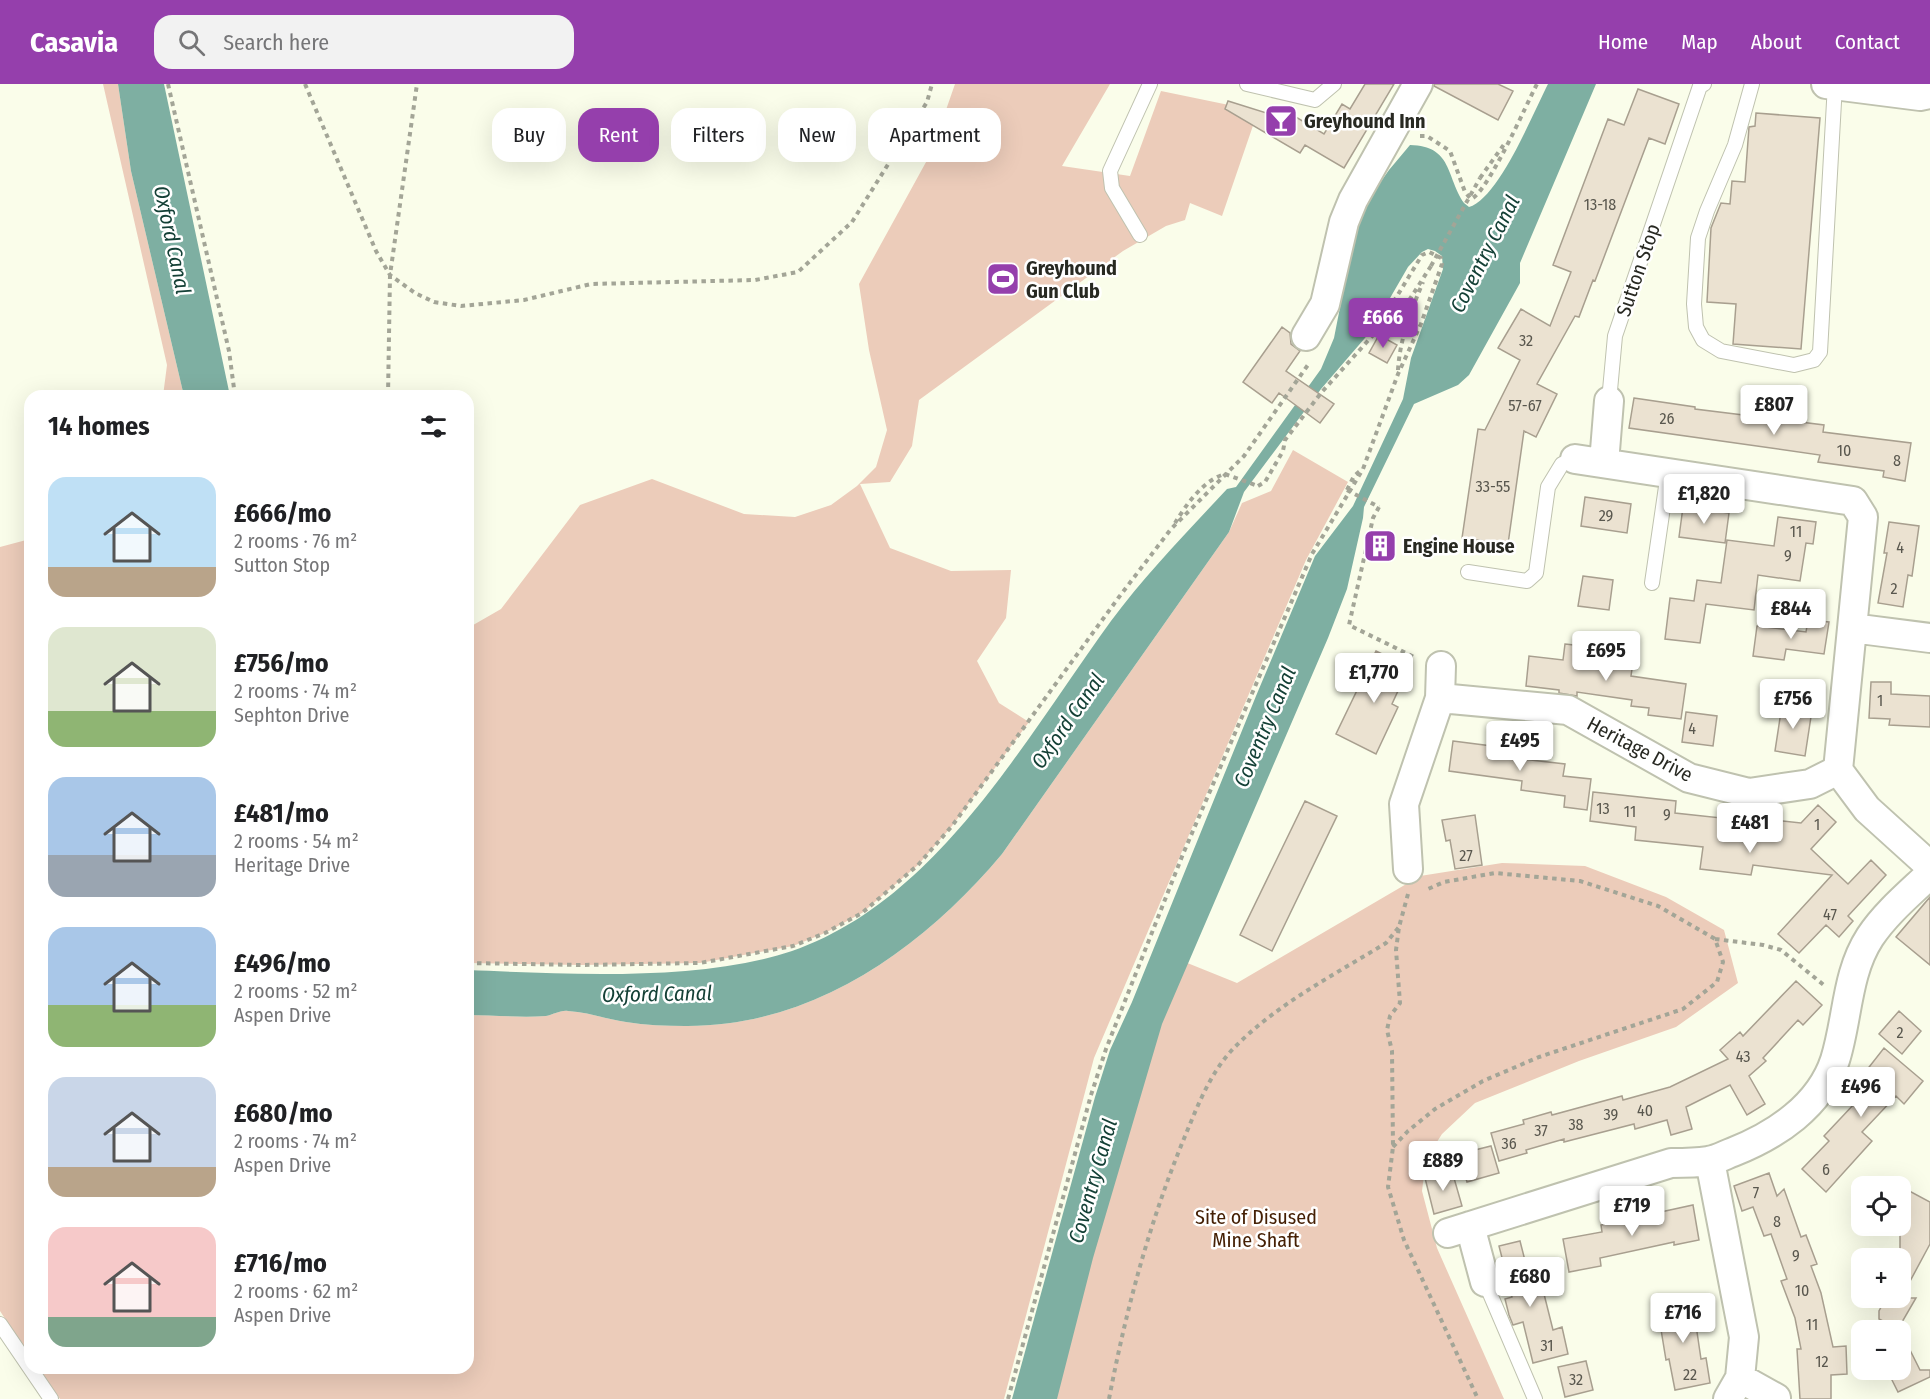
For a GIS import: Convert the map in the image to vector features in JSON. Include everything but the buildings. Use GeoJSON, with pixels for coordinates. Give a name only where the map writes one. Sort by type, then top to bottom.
{"type":"FeatureCollection","features":[{"type":"Feature","properties":{"kind":"street"},"geometry":{"type":"LineString","coordinates":[[1310,346],[1325,304],[1344,222],[1353,200],[1418,84]]}},
{"type":"Feature","properties":{"kind":"street"},"geometry":{"type":"LineString","coordinates":[[1832,84],[1920,96],[1930,94]]}},
{"type":"Feature","properties":{"kind":"street","name":"Sutton Stop"},"geometry":{"type":"LineString","coordinates":[[1604,464],[1609,401]]}},
{"type":"Feature","properties":{"kind":"street"},"geometry":{"type":"LineString","coordinates":[[1575,459],[1853,501],[1863,517],[1838,770],[1867,809],[1930,866]]}},
{"type":"Feature","properties":{"kind":"street"},"geometry":{"type":"LineString","coordinates":[[1852,628],[1930,638]]}},
{"type":"Feature","properties":{"kind":"street"},"geometry":{"type":"LineString","coordinates":[[1414,887],[1404,804],[1440,698],[1441,666]]}},
{"type":"Feature","properties":{"kind":"street","name":"Heritage Drive"},"geometry":{"type":"LineString","coordinates":[[1440,698],[1568,710],[1689,778],[1749,793],[1810,784],[1838,770]]}},
{"type":"Feature","properties":{"kind":"street"},"geometry":{"type":"LineString","coordinates":[[1485,1282],[1459,1230],[1671,1163],[1710,1161],[1751,1145],[1787,1125],[1807,1105],[1824,1082],[1835,1060],[1848,991],[1869,938],[1889,913],[1930,874]]}},
{"type":"Feature","properties":{"kind":"street"},"geometry":{"type":"LineString","coordinates":[[1710,1161],[1744,1337],[1734,1388],[1776,1398]]}},
{"type":"Feature","properties":{"kind":"lane"},"geometry":{"type":"LineString","coordinates":[[1140,235],[1112,188],[1110,171],[1150,84]]}},
{"type":"Feature","properties":{"kind":"lane"},"geometry":{"type":"LineString","coordinates":[[1247,84],[1315,100],[1334,84]]}},
{"type":"Feature","properties":{"kind":"lane","name":"Sutton Stop"},"geometry":{"type":"LineString","coordinates":[[1609,401],[1615,336],[1700,87],[1704,84]]}},
{"type":"Feature","properties":{"kind":"lane"},"geometry":{"type":"LineString","coordinates":[[1752,84],[1735,145],[1698,238],[1694,304],[1696,327],[1703,340],[1721,351],[1794,364],[1814,360],[1820,352],[1832,84]]}},
{"type":"Feature","properties":{"kind":"lane"},"geometry":{"type":"LineString","coordinates":[[1468,572],[1527,581],[1532,578],[1536,573],[1548,487],[1562,464],[1575,459]]}},
{"type":"Feature","properties":{"kind":"lane"},"geometry":{"type":"LineString","coordinates":[[1652,583],[1668,473]]}},
{"type":"Feature","properties":{"kind":"lane"},"geometry":{"type":"LineString","coordinates":[[1485,1282],[1535,1399]]}},
{"type":"Feature","properties":{"kind":"lane"},"geometry":{"type":"LineString","coordinates":[[0,1324],[24,1359]]}},
{"type":"Feature","properties":{"kind":"lane"},"geometry":{"type":"LineString","coordinates":[[34,1374],[51,1399]]}},
{"type":"Feature","properties":{"kind":"path"},"geometry":{"type":"LineString","coordinates":[[168,84],[229,351],[234,390]]}},
{"type":"Feature","properties":{"kind":"path"},"geometry":{"type":"LineString","coordinates":[[304,84],[376,251],[390,275],[414,293],[434,302],[461,306],[524,300],[591,284],[755,280],[798,272],[852,222],[927,102],[932,84]]}},
{"type":"Feature","properties":{"kind":"path"},"geometry":{"type":"LineString","coordinates":[[388,390],[390,275],[417,84]]}},
{"type":"Feature","properties":{"kind":"path"},"geometry":{"type":"LineString","coordinates":[[1417,136],[1427,136],[1450,151],[1465,192],[1471,199],[1481,191],[1489,179],[1537,84]]}},
{"type":"Feature","properties":{"kind":"path"},"geometry":{"type":"LineString","coordinates":[[474,963],[581,965],[700,963],[793,946],[825,933],[862,913],[918,866],[952,826],[1171,529],[1186,505],[1214,477],[1224,474],[1258,486],[1265,482],[1283,451],[1285,440],[1321,393],[1374,334],[1401,313],[1431,266],[1480,178],[1512,133]]}},
{"type":"Feature","properties":{"kind":"path"},"geometry":{"type":"LineString","coordinates":[[1008,1399],[1091,1095],[1106,1049],[1183,854],[1312,554],[1363,469],[1398,374],[1421,324],[1442,264],[1441,258],[1429,252],[1422,255],[1374,334]]}},
{"type":"Feature","properties":{"kind":"path"},"geometry":{"type":"LineString","coordinates":[[1398,374],[1399,352],[1408,318],[1426,274]]}},
{"type":"Feature","properties":{"kind":"path"},"geometry":{"type":"LineString","coordinates":[[1171,529],[1244,456],[1310,346]]}},
{"type":"Feature","properties":{"kind":"path"},"geometry":{"type":"LineString","coordinates":[[1363,469],[1354,476],[1347,490],[1379,507],[1373,518],[1349,625],[1430,665],[1441,666]]}},
{"type":"Feature","properties":{"kind":"path"},"geometry":{"type":"LineString","coordinates":[[1478,1399],[1404,1240],[1388,1187],[1393,1148],[1392,1051],[1387,1030],[1390,1016],[1400,1004],[1396,950],[1399,927],[1414,887],[1495,873],[1580,881],[1658,906],[1715,939],[1763,945],[1781,950],[1826,987],[1838,992],[1848,991]]}},
{"type":"Feature","properties":{"kind":"path"},"geometry":{"type":"LineString","coordinates":[[1109,1399],[1120,1338],[1159,1201],[1200,1098],[1232,1050],[1271,1016],[1386,943],[1399,927]]}},
{"type":"Feature","properties":{"kind":"path"},"geometry":{"type":"LineString","coordinates":[[1393,1148],[1408,1131],[1435,1109],[1483,1081],[1539,1057],[1683,1009],[1717,982],[1723,962],[1715,939]]}},
{"type":"Feature","properties":{"kind":"green space"},"geometry":{"type":"Polygon","coordinates":[[[103,84],[118,84],[131,171],[183,390],[164,390],[167,365],[103,84]]]}},
{"type":"Feature","properties":{"kind":"green space"},"geometry":{"type":"Polygon","coordinates":[[[955,84],[1110,84],[1062,166],[1130,176],[1161,91],[1258,111],[1222,216],[1190,203],[1185,220],[1166,226],[1123,251],[919,400],[912,446],[890,482],[860,484],[890,548],[951,571],[1011,570],[1006,618],[977,661],[999,703],[1029,722],[952,826],[918,865],[862,913],[825,933],[793,946],[700,963],[581,965],[474,963],[474,625],[501,609],[580,505],[652,479],[744,514],[795,517],[831,505],[857,486],[876,467],[887,430],[869,350],[859,284],[926,162],[1001,162],[1001,108],[947,108],[955,84]]]}},
{"type":"Feature","properties":{"kind":"green space"},"geometry":{"type":"Polygon","coordinates":[[[1293,450],[1348,482],[1306,560],[1094,1058],[1004,1399],[60,1399],[42,1374],[474,1374],[474,1015],[536,1017],[565,1011],[655,1025],[732,1023],[778,1013],[821,997],[862,976],[901,950],[937,921],[1002,854],[1229,532],[1242,503],[1271,491],[1293,450]]]}},
{"type":"Feature","properties":{"kind":"green space"},"geometry":{"type":"Polygon","coordinates":[[[24,541],[24,1348],[0,1311],[0,547],[24,541]]]}},
{"type":"Feature","properties":{"kind":"green space","name":"Site of Disused Mine Shaft"},"geometry":{"type":"Polygon","coordinates":[[[1502,863],[1585,866],[1666,897],[1724,930],[1738,983],[1676,1027],[1579,1061],[1475,1103],[1442,1134],[1426,1159],[1422,1191],[1437,1248],[1504,1399],[1032,1399],[1170,956],[1237,983],[1420,876],[1502,863]]]}},
{"type":"Feature","properties":{"kind":"water","name":"Oxford Canal"},"geometry":{"type":"Polygon","coordinates":[[[118,84],[164,84],[229,390],[183,390],[131,171],[118,84]]]}},
{"type":"Feature","properties":{"kind":"water"},"geometry":{"type":"Polygon","coordinates":[[[1548,84],[1596,84],[1520,263],[1520,283],[1469,375],[1458,385],[1414,404],[1364,507],[1347,589],[1328,638],[1162,1024],[1093,1258],[1057,1399],[1012,1399],[1110,1050],[1132,1002],[1315,556],[1353,506],[1403,399],[1411,358],[1443,269],[1442,256],[1435,251],[1428,249],[1422,252],[1408,267],[1371,331],[1321,389],[1244,492],[1229,532],[1002,854],[937,921],[901,950],[862,976],[821,997],[778,1013],[732,1023],[656,1025],[565,1011],[536,1017],[474,1015],[474,970],[632,974],[716,968],[755,961],[792,951],[844,927],[891,895],[934,856],[974,812],[1011,764],[1124,604],[1227,489],[1236,487],[1321,369],[1334,338],[1356,226],[1365,204],[1389,170],[1410,145],[1434,151],[1446,165],[1458,193],[1469,207],[1492,188],[1524,133],[1548,84]]]}},
{"type":"Feature","properties":{"kind":"place","name":"Greyhound Inn"},"geometry":{"type":"Point","coordinates":[1281,121]}},
{"type":"Feature","properties":{"kind":"place","name":"Greyhound Gun Club"},"geometry":{"type":"Point","coordinates":[1003,279]}},
{"type":"Feature","properties":{"kind":"place","name":"Engine House"},"geometry":{"type":"Point","coordinates":[1380,546]}},
{"type":"Feature","properties":{"kind":"water label","name":"Coventry Canal"},"geometry":{"type":"Point","coordinates":[1485,254]}},
{"type":"Feature","properties":{"kind":"water label","name":"Coventry Canal"},"geometry":{"type":"Point","coordinates":[1265,727]}},
{"type":"Feature","properties":{"kind":"water label","name":"Coventry Canal"},"geometry":{"type":"Point","coordinates":[1093,1181]}}]}
